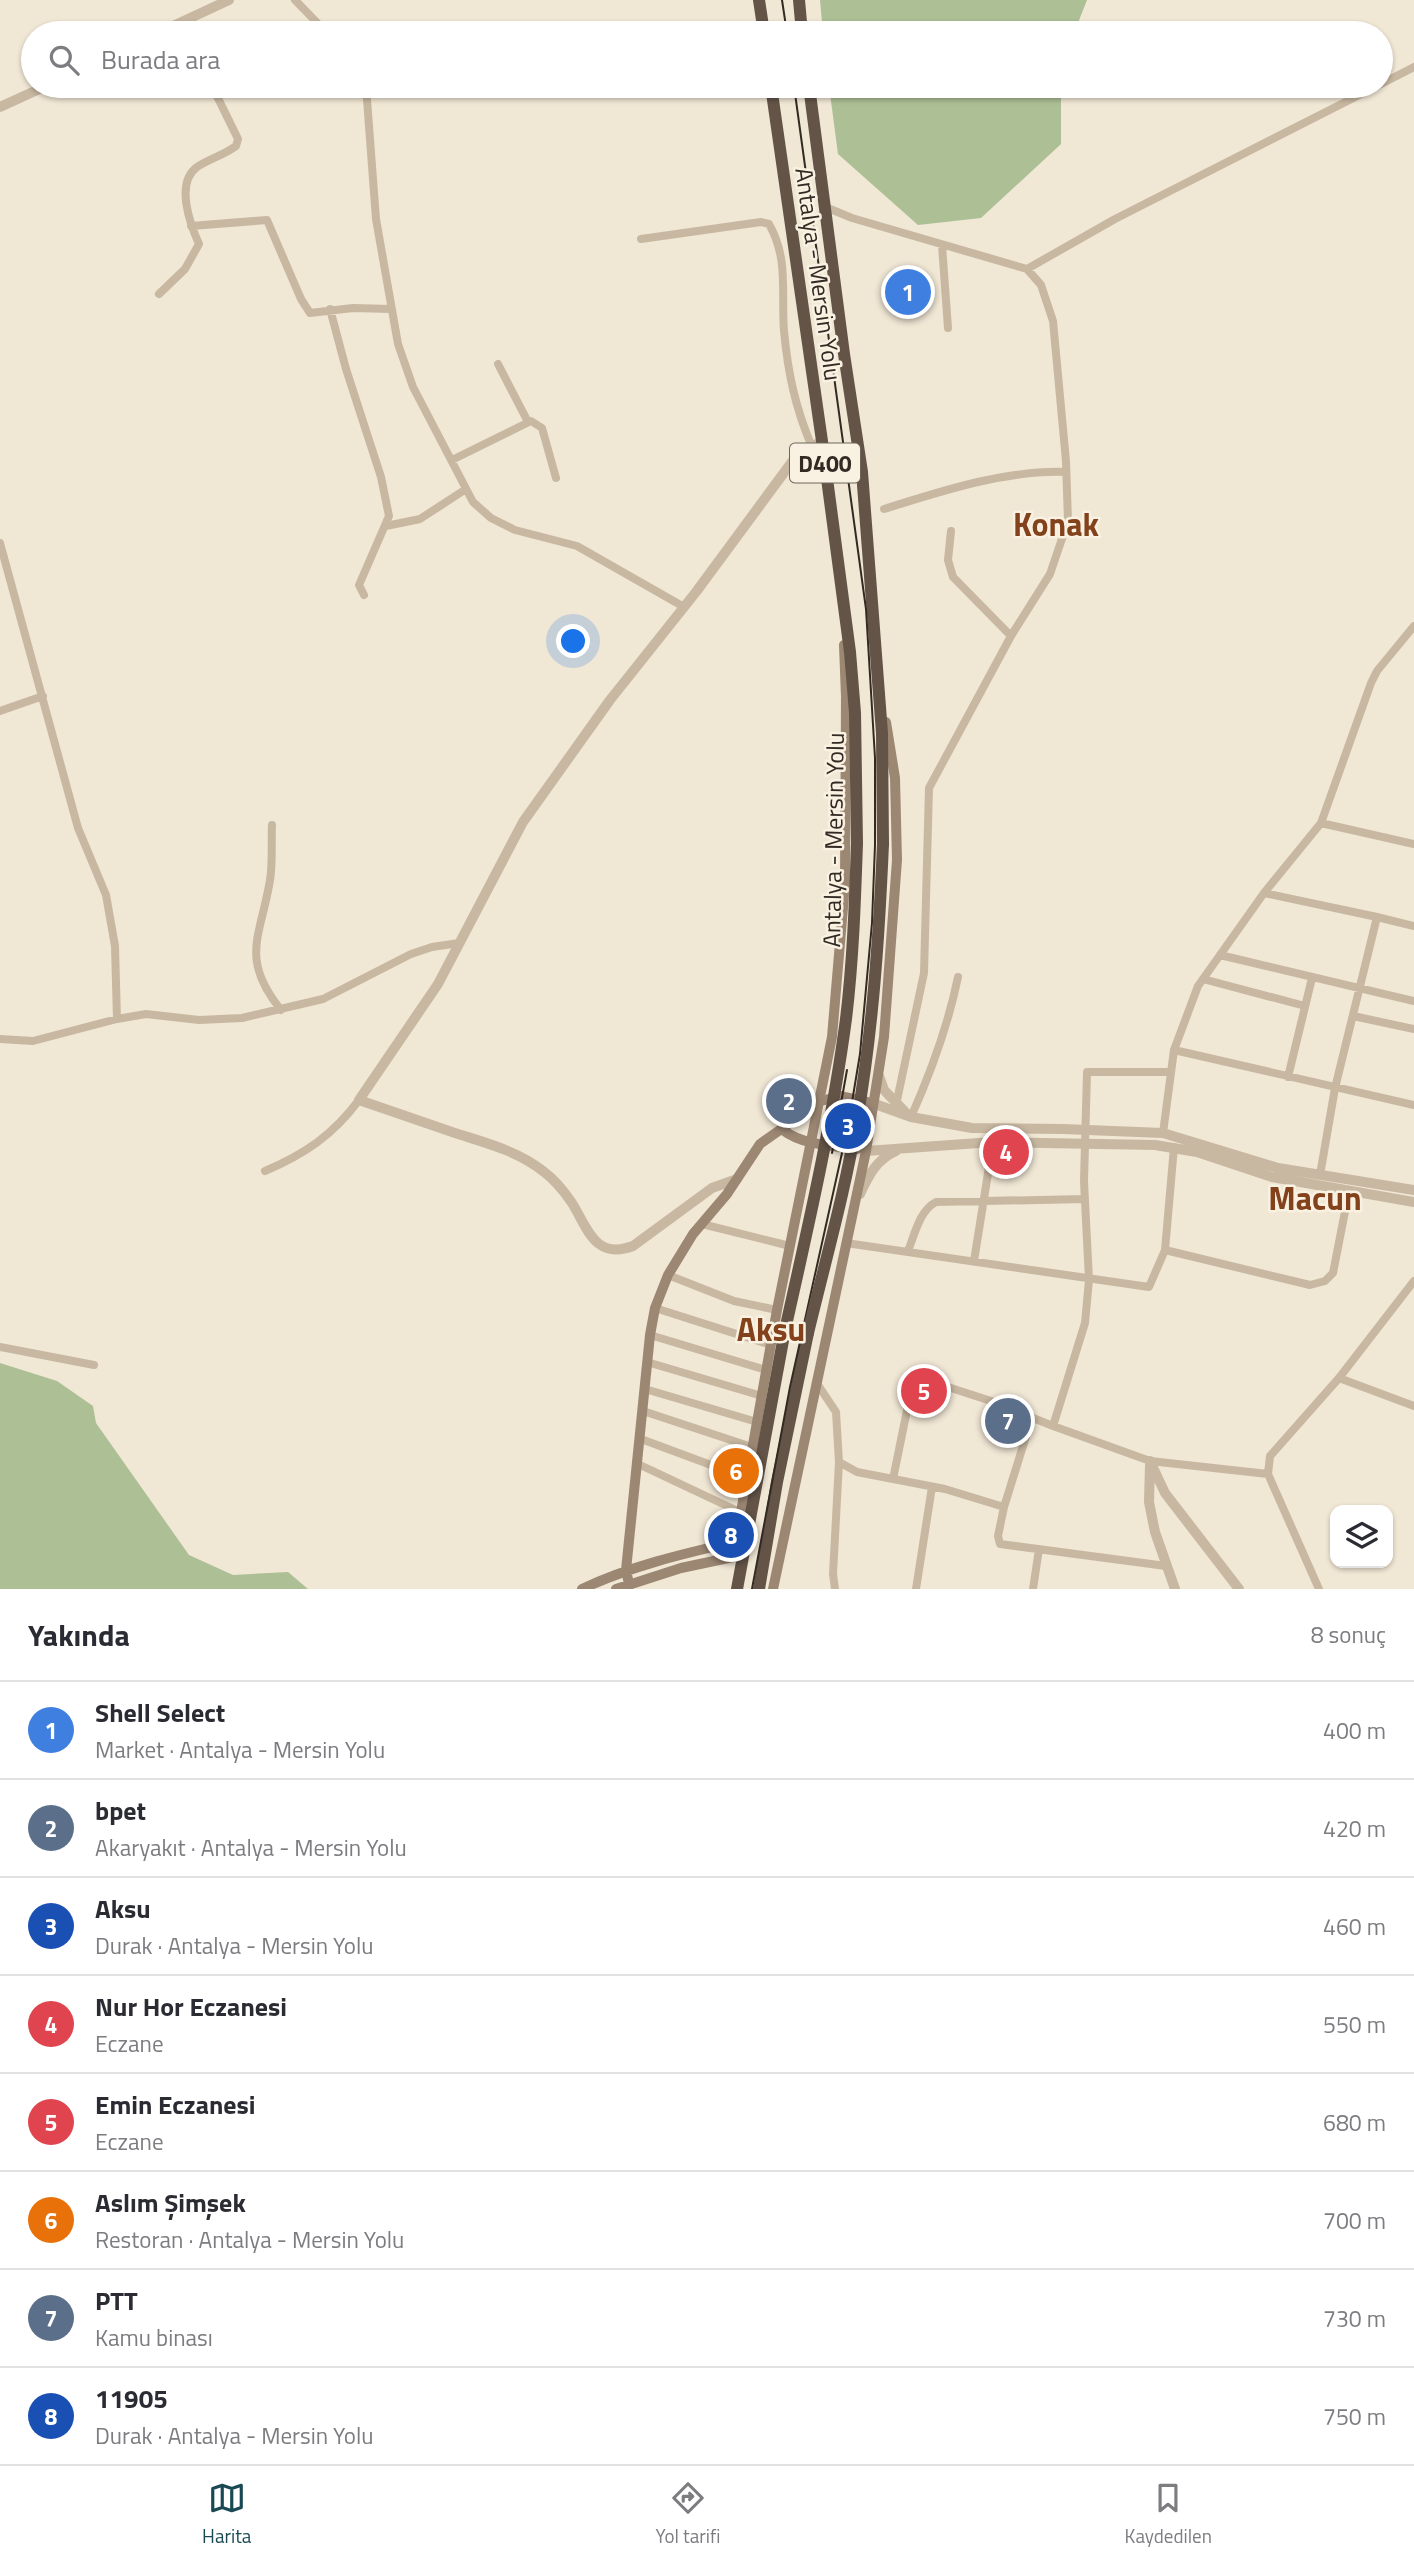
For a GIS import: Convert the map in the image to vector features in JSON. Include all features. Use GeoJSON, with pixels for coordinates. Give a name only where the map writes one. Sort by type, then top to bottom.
{"type":"FeatureCollection","features":[{"type":"Feature","properties":{"kind":"highway"},"geometry":{"type":"LineString","coordinates":[[759,0],[762,21]]}},
{"type":"Feature","properties":{"kind":"highway"},"geometry":{"type":"LineString","coordinates":[[799,0],[802,21]]}},
{"type":"Feature","properties":{"kind":"highway","name":"Antalya - Mersin Yolu"},"geometry":{"type":"LineString","coordinates":[[737,1589],[785,1330],[822,1167],[842,1045],[852,964],[857,843],[855,713],[841,583],[817,444],[773,98]]}},
{"type":"Feature","properties":{"kind":"highway","name":"Antalya - Mersin Yolu"},"geometry":{"type":"LineString","coordinates":[[759,1589],[777,1482],[808,1333],[850,1158],[861,1097],[876,964],[883,844],[879,675],[862,472],[823,206],[810,98]]}},
{"type":"Feature","properties":{"kind":"highway"},"geometry":{"type":"LineString","coordinates":[[733,1557],[737,1589]]}},
{"type":"Feature","properties":{"kind":"main road"},"geometry":{"type":"LineString","coordinates":[[615,1589],[681,1568],[733,1557],[777,1310],[832,1037],[845,884],[846,697],[841,583]]}},
{"type":"Feature","properties":{"kind":"main road"},"geometry":{"type":"LineString","coordinates":[[773,1589],[866,1151],[879,1076],[890,977],[897,860],[895,778],[879,675]]}},
{"type":"Feature","properties":{"kind":"main road"},"geometry":{"type":"LineString","coordinates":[[629,1584],[626,1570],[650,1335],[655,1308],[668,1275],[760,1144],[821,1101],[840,1096],[875,1104]]}},
{"type":"Feature","properties":{"kind":"main road"},"geometry":{"type":"LineString","coordinates":[[783,1130],[812,1142],[866,1151]]}},
{"type":"Feature","properties":{"kind":"main road"},"geometry":{"type":"LineString","coordinates":[[582,1589],[626,1570],[734,1542]]}},
{"type":"Feature","properties":{"kind":"street"},"geometry":{"type":"LineString","coordinates":[[184,21],[229,0]]}},
{"type":"Feature","properties":{"kind":"street"},"geometry":{"type":"LineString","coordinates":[[295,0],[315,21]]}},
{"type":"Feature","properties":{"kind":"street"},"geometry":{"type":"LineString","coordinates":[[1393,78],[1414,67]]}},
{"type":"Feature","properties":{"kind":"street"},"geometry":{"type":"LineString","coordinates":[[0,107],[21,97]]}},
{"type":"Feature","properties":{"kind":"street"},"geometry":{"type":"LineString","coordinates":[[159,294],[185,270],[195,256],[199,244],[191,226],[186,194],[188,177],[197,167],[236,146],[238,139],[218,98]]}},
{"type":"Feature","properties":{"kind":"street"},"geometry":{"type":"LineString","coordinates":[[367,98],[376,219],[398,344],[414,387],[473,502],[491,518],[515,530],[578,546],[684,607]]}},
{"type":"Feature","properties":{"kind":"street"},"geometry":{"type":"LineString","coordinates":[[1027,269],[1115,219],[1353,98]]}},
{"type":"Feature","properties":{"kind":"street"},"geometry":{"type":"LineString","coordinates":[[823,206],[852,218],[1027,269],[1041,285],[1053,321],[1059,366],[1068,521],[1050,574],[1011,636],[929,788],[924,973],[896,1105]]}},
{"type":"Feature","properties":{"kind":"street"},"geometry":{"type":"LineString","coordinates":[[191,226],[267,220],[301,299],[310,313],[330,309],[391,309]]}},
{"type":"Feature","properties":{"kind":"street"},"geometry":{"type":"LineString","coordinates":[[265,1171],[309,1150],[346,1118],[438,984],[523,822],[610,700],[684,607],[797,455],[817,444],[797,411],[790,383],[782,303],[783,263],[777,238],[769,224],[761,222],[641,239]]}},
{"type":"Feature","properties":{"kind":"street"},"geometry":{"type":"LineString","coordinates":[[942,245],[948,328]]}},
{"type":"Feature","properties":{"kind":"street"},"geometry":{"type":"LineString","coordinates":[[330,309],[386,496],[389,516],[359,584],[364,595]]}},
{"type":"Feature","properties":{"kind":"street"},"geometry":{"type":"LineString","coordinates":[[498,364],[528,422]]}},
{"type":"Feature","properties":{"kind":"street"},"geometry":{"type":"LineString","coordinates":[[452,460],[528,422],[535,422],[542,428],[556,478]]}},
{"type":"Feature","properties":{"kind":"street"},"geometry":{"type":"LineString","coordinates":[[884,509],[984,481],[1035,473],[1066,472]]}},
{"type":"Feature","properties":{"kind":"street"},"geometry":{"type":"LineString","coordinates":[[386,526],[420,519],[466,489]]}},
{"type":"Feature","properties":{"kind":"street"},"geometry":{"type":"LineString","coordinates":[[951,531],[948,560],[953,577],[1011,636]]}},
{"type":"Feature","properties":{"kind":"street"},"geometry":{"type":"LineString","coordinates":[[0,543],[78,828],[106,895],[114,946],[117,1019]]}},
{"type":"Feature","properties":{"kind":"street"},"geometry":{"type":"LineString","coordinates":[[1163,1133],[1174,1050],[1198,986],[1264,893],[1321,823],[1371,683],[1377,671],[1414,626]]}},
{"type":"Feature","properties":{"kind":"street"},"geometry":{"type":"LineString","coordinates":[[0,711],[43,696]]}},
{"type":"Feature","properties":{"kind":"street"},"geometry":{"type":"LineString","coordinates":[[1321,823],[1414,844]]}},
{"type":"Feature","properties":{"kind":"street"},"geometry":{"type":"LineString","coordinates":[[272,825],[270,880],[255,949],[260,978],[267,993],[281,1010]]}},
{"type":"Feature","properties":{"kind":"street"},"geometry":{"type":"LineString","coordinates":[[1264,893],[1414,926]]}},
{"type":"Feature","properties":{"kind":"street"},"geometry":{"type":"LineString","coordinates":[[1320,1175],[1335,1088],[1377,917]]}},
{"type":"Feature","properties":{"kind":"street"},"geometry":{"type":"LineString","coordinates":[[0,1039],[33,1041],[146,1014],[223,1020],[281,1010],[323,999],[411,954],[432,947],[459,943]]}},
{"type":"Feature","properties":{"kind":"street"},"geometry":{"type":"LineString","coordinates":[[1220,955],[1414,1001]]}},
{"type":"Feature","properties":{"kind":"street"},"geometry":{"type":"LineString","coordinates":[[911,1118],[948,1019],[958,977]]}},
{"type":"Feature","properties":{"kind":"street"},"geometry":{"type":"LineString","coordinates":[[1288,1077],[1312,978]]}},
{"type":"Feature","properties":{"kind":"street"},"geometry":{"type":"LineString","coordinates":[[1203,979],[1305,1006]]}},
{"type":"Feature","properties":{"kind":"street"},"geometry":{"type":"LineString","coordinates":[[1353,1016],[1414,1029]]}},
{"type":"Feature","properties":{"kind":"street"},"geometry":{"type":"LineString","coordinates":[[1174,1050],[1414,1105]]}},
{"type":"Feature","properties":{"kind":"street"},"geometry":{"type":"LineString","coordinates":[[1053,1426],[1085,1323],[1089,1280],[1085,1199],[1087,1072],[1171,1072]]}},
{"type":"Feature","properties":{"kind":"street"},"geometry":{"type":"LineString","coordinates":[[879,1076],[884,1090],[911,1118]]}},
{"type":"Feature","properties":{"kind":"street"},"geometry":{"type":"LineString","coordinates":[[359,1100],[508,1150],[532,1162],[555,1180],[571,1201],[589,1236],[610,1250],[633,1246],[712,1188],[737,1179]]}},
{"type":"Feature","properties":{"kind":"street"},"geometry":{"type":"LineString","coordinates":[[875,1104],[911,1118],[972,1128],[1163,1133],[1278,1168],[1414,1190]]}},
{"type":"Feature","properties":{"kind":"street"},"geometry":{"type":"LineString","coordinates":[[866,1151],[993,1142],[1085,1142],[1174,1147],[1272,1177],[1414,1202]]}},
{"type":"Feature","properties":{"kind":"street"},"geometry":{"type":"LineString","coordinates":[[974,1261],[993,1142]]}},
{"type":"Feature","properties":{"kind":"street"},"geometry":{"type":"LineString","coordinates":[[846,1243],[1149,1287],[1165,1250],[1174,1147]]}},
{"type":"Feature","properties":{"kind":"street"},"geometry":{"type":"LineString","coordinates":[[853,1207],[871,1171],[884,1157],[900,1149]]}},
{"type":"Feature","properties":{"kind":"street"},"geometry":{"type":"LineString","coordinates":[[1165,1250],[1310,1285],[1320,1283],[1333,1273],[1349,1191]]}},
{"type":"Feature","properties":{"kind":"street"},"geometry":{"type":"LineString","coordinates":[[908,1251],[923,1214],[932,1203],[944,1200],[1085,1199]]}},
{"type":"Feature","properties":{"kind":"street"},"geometry":{"type":"LineString","coordinates":[[702,1224],[790,1246]]}},
{"type":"Feature","properties":{"kind":"street"},"geometry":{"type":"LineString","coordinates":[[668,1275],[734,1301],[777,1310]]}},
{"type":"Feature","properties":{"kind":"street"},"geometry":{"type":"LineString","coordinates":[[1319,1589],[1268,1474],[1270,1456],[1339,1378],[1414,1281]]}},
{"type":"Feature","properties":{"kind":"street"},"geometry":{"type":"LineString","coordinates":[[655,1308],[771,1345]]}},
{"type":"Feature","properties":{"kind":"street"},"geometry":{"type":"LineString","coordinates":[[650,1335],[766,1370]]}},
{"type":"Feature","properties":{"kind":"street"},"geometry":{"type":"LineString","coordinates":[[0,1348],[94,1366]]}},
{"type":"Feature","properties":{"kind":"street"},"geometry":{"type":"LineString","coordinates":[[647,1362],[762,1396]]}},
{"type":"Feature","properties":{"kind":"street"},"geometry":{"type":"LineString","coordinates":[[893,1479],[914,1376],[946,1385],[1150,1461],[1268,1474]]}},
{"type":"Feature","properties":{"kind":"street"},"geometry":{"type":"LineString","coordinates":[[1339,1378],[1414,1406]]}},
{"type":"Feature","properties":{"kind":"street"},"geometry":{"type":"LineString","coordinates":[[816,1382],[836,1412],[839,1462],[833,1574],[835,1589]]}},
{"type":"Feature","properties":{"kind":"street"},"geometry":{"type":"LineString","coordinates":[[645,1389],[757,1422]]}},
{"type":"Feature","properties":{"kind":"street"},"geometry":{"type":"LineString","coordinates":[[643,1411],[752,1447]]}},
{"type":"Feature","properties":{"kind":"street"},"geometry":{"type":"LineString","coordinates":[[1032,1417],[1004,1507],[998,1536],[1000,1544],[1166,1566]]}},
{"type":"Feature","properties":{"kind":"street"},"geometry":{"type":"LineString","coordinates":[[641,1439],[746,1478]]}},
{"type":"Feature","properties":{"kind":"street"},"geometry":{"type":"LineString","coordinates":[[1150,1461],[1149,1502],[1175,1589]]}},
{"type":"Feature","properties":{"kind":"street"},"geometry":{"type":"LineString","coordinates":[[1150,1461],[1165,1493],[1239,1589]]}},
{"type":"Feature","properties":{"kind":"street"},"geometry":{"type":"LineString","coordinates":[[839,1462],[857,1472],[932,1487],[1004,1507]]}},
{"type":"Feature","properties":{"kind":"street"},"geometry":{"type":"LineString","coordinates":[[638,1464],[740,1513]]}},
{"type":"Feature","properties":{"kind":"street"},"geometry":{"type":"LineString","coordinates":[[916,1589],[932,1487]]}},
{"type":"Feature","properties":{"kind":"street"},"geometry":{"type":"LineString","coordinates":[[1033,1589],[1040,1549]]}},
{"type":"Feature","properties":{"kind":"green space"},"geometry":{"type":"Polygon","coordinates":[[[820,0],[1087,0],[1079,21],[822,21],[820,0]]]}},
{"type":"Feature","properties":{"kind":"green space"},"geometry":{"type":"Polygon","coordinates":[[[831,98],[1061,98],[1061,144],[981,218],[918,225],[838,154],[831,98]]]}},
{"type":"Feature","properties":{"kind":"green space"},"geometry":{"type":"Polygon","coordinates":[[[0,1363],[57,1381],[93,1406],[96,1423],[189,1555],[233,1575],[288,1572],[308,1589],[0,1589],[0,1363]]]}},
{"type":"Feature","properties":{"kind":"tram line"},"geometry":{"type":"LineString","coordinates":[[782,0],[785,21]]}},
{"type":"Feature","properties":{"kind":"tram line"},"geometry":{"type":"LineString","coordinates":[[752,1589],[790,1387],[848,1126],[860,1054],[872,923],[875,845],[875,758],[866,609],[796,98]]}},
{"type":"Feature","properties":{"kind":"tram line"},"geometry":{"type":"LineString","coordinates":[[832,1153],[847,1070]]}},
{"type":"Feature","properties":{"kind":"place","name":"Shell Select"},"geometry":{"type":"Point","coordinates":[908,292]}},
{"type":"Feature","properties":{"kind":"place","name":"bpet"},"geometry":{"type":"Point","coordinates":[789,1101]}},
{"type":"Feature","properties":{"kind":"place","name":"Aksu"},"geometry":{"type":"Point","coordinates":[848,1126]}},
{"type":"Feature","properties":{"kind":"place","name":"Nur Hor Eczanesi"},"geometry":{"type":"Point","coordinates":[1006,1152]}},
{"type":"Feature","properties":{"kind":"place","name":"Emin Eczanesi"},"geometry":{"type":"Point","coordinates":[924,1391]}},
{"type":"Feature","properties":{"kind":"place","name":"PTT"},"geometry":{"type":"Point","coordinates":[1008,1421]}},
{"type":"Feature","properties":{"kind":"place","name":"Aslım Şimşek"},"geometry":{"type":"Point","coordinates":[736,1471]}},
{"type":"Feature","properties":{"kind":"place","name":"11905"},"geometry":{"type":"Point","coordinates":[731,1535]}},
{"type":"Feature","properties":{"kind":"district","name":"Konak"},"geometry":{"type":"Point","coordinates":[1056,524]}},
{"type":"Feature","properties":{"kind":"district","name":"Macun"},"geometry":{"type":"Point","coordinates":[1315,1198]}},
{"type":"Feature","properties":{"kind":"district","name":"Aksu"},"geometry":{"type":"Point","coordinates":[771,1329]}}]}
